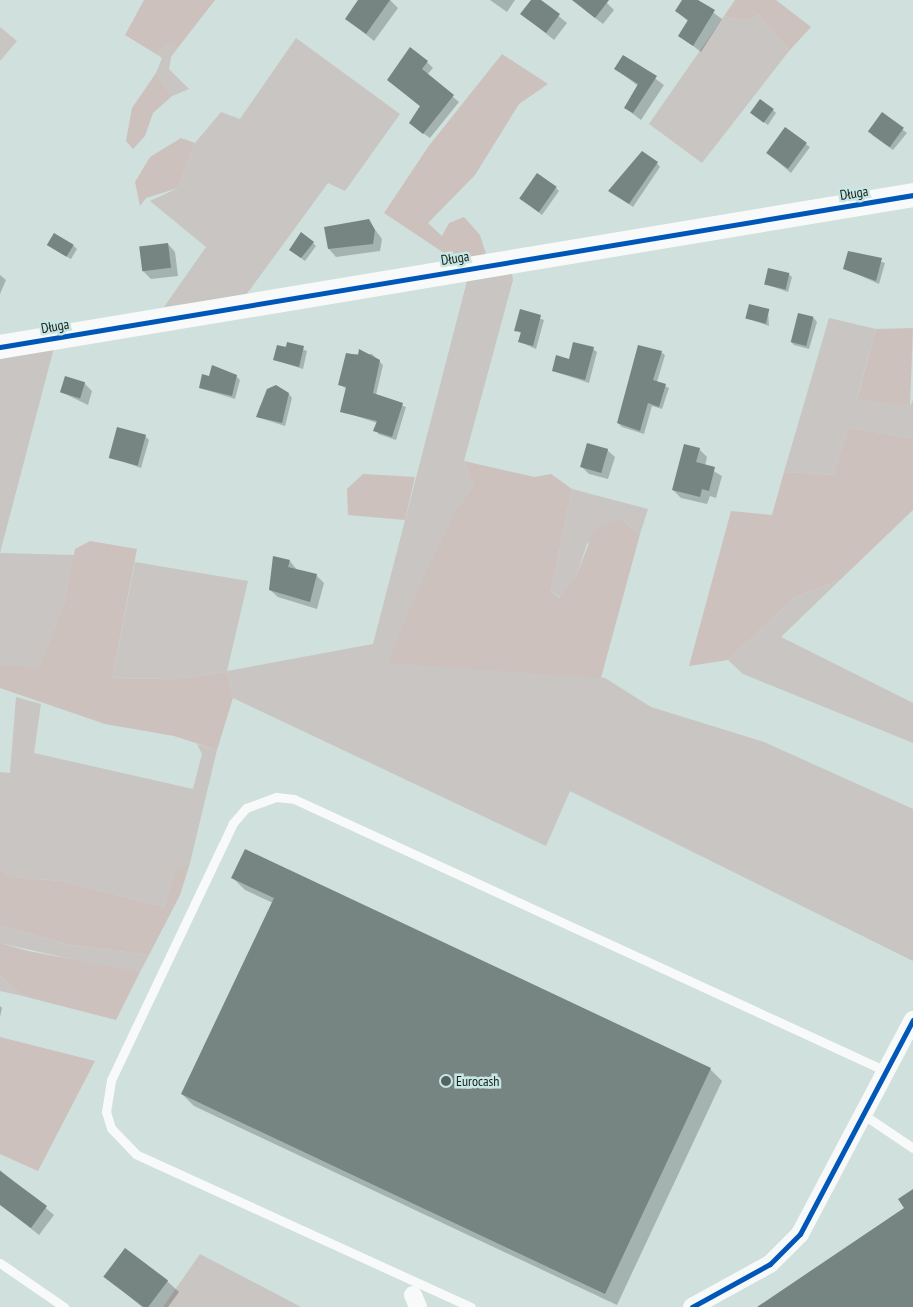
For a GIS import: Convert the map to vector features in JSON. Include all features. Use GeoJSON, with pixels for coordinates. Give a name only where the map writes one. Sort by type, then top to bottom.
{"type":"FeatureCollection","features":[{"type":"Feature","properties":{"kind":"street","name":"Długa"},"geometry":{"type":"LineString","coordinates":[[0,347],[913,195]]}},
{"type":"Feature","properties":{"kind":"street"},"geometry":{"type":"LineString","coordinates":[[692,1307],[770,1264],[800,1234],[913,1020]]}},
{"type":"Feature","properties":{"kind":"lane"},"geometry":{"type":"LineString","coordinates":[[472,1307],[415,1294],[136,1154],[111,1128],[106,1104],[111,1080],[234,823],[259,801],[276,796],[294,799],[886,1071]]}},
{"type":"Feature","properties":{"kind":"lane"},"geometry":{"type":"LineString","coordinates":[[864,1115],[913,1148]]}},
{"type":"Feature","properties":{"kind":"lane"},"geometry":{"type":"LineString","coordinates":[[0,1263],[64,1307]]}},
{"type":"Feature","properties":{"kind":"shaded area"},"geometry":{"type":"Polygon","coordinates":[[[144,0],[215,0],[180,45],[167,45],[156,54],[125,35],[144,0]]]}},
{"type":"Feature","properties":{"kind":"shaded area"},"geometry":{"type":"Polygon","coordinates":[[[735,0],[776,0],[811,27],[789,51],[759,15],[744,21],[724,16],[735,0]]]}},
{"type":"Feature","properties":{"kind":"shaded area"},"geometry":{"type":"Polygon","coordinates":[[[759,15],[789,51],[702,163],[649,124],[724,16],[744,21],[759,15]]]}},
{"type":"Feature","properties":{"kind":"shaded area"},"geometry":{"type":"Polygon","coordinates":[[[0,27],[17,41],[0,61],[0,27]]]}},
{"type":"Feature","properties":{"kind":"shaded area"},"geometry":{"type":"Polygon","coordinates":[[[296,38],[400,114],[345,191],[328,183],[246,295],[164,307],[206,247],[150,201],[178,188],[195,143],[221,112],[240,119],[296,38]]]}},
{"type":"Feature","properties":{"kind":"shaded area"},"geometry":{"type":"Polygon","coordinates":[[[167,45],[180,45],[171,57],[169,69],[189,89],[172,96],[156,73],[162,58],[156,54],[167,45]]]}},
{"type":"Feature","properties":{"kind":"shaded area"},"geometry":{"type":"Polygon","coordinates":[[[502,54],[548,84],[519,104],[475,175],[428,223],[442,236],[449,223],[464,217],[480,235],[486,254],[456,261],[384,213],[428,147],[502,54]]]}},
{"type":"Feature","properties":{"kind":"shaded area"},"geometry":{"type":"Polygon","coordinates":[[[156,73],[172,96],[153,113],[145,136],[133,149],[126,141],[132,108],[156,73]]]}},
{"type":"Feature","properties":{"kind":"shaded area"},"geometry":{"type":"Polygon","coordinates":[[[181,138],[195,143],[178,188],[146,198],[140,206],[135,182],[150,157],[181,138]]]}},
{"type":"Feature","properties":{"kind":"shaded area"},"geometry":{"type":"Polygon","coordinates":[[[511,268],[513,280],[464,461],[473,485],[456,510],[541,671],[605,678],[651,707],[764,742],[913,809],[913,961],[570,791],[546,846],[233,698],[227,672],[182,678],[112,679],[135,562],[248,581],[227,671],[373,644],[468,277],[511,268]]]}},
{"type":"Feature","properties":{"kind":"shaded area"},"geometry":{"type":"Polygon","coordinates":[[[829,318],[876,329],[857,398],[910,406],[913,400],[913,435],[909,438],[849,427],[833,475],[784,472],[829,318]]]}},
{"type":"Feature","properties":{"kind":"shaded area"},"geometry":{"type":"Polygon","coordinates":[[[913,328],[910,406],[857,399],[876,329],[913,328]]]}},
{"type":"Feature","properties":{"kind":"shaded area"},"geometry":{"type":"Polygon","coordinates":[[[55,344],[0,553],[0,354],[55,344]]]}},
{"type":"Feature","properties":{"kind":"shaded area"},"geometry":{"type":"Polygon","coordinates":[[[849,427],[909,438],[913,435],[913,510],[840,580],[795,597],[728,660],[689,666],[731,511],[772,515],[784,472],[833,475],[849,427]]]}},
{"type":"Feature","properties":{"kind":"shaded area"},"geometry":{"type":"Polygon","coordinates":[[[464,461],[534,477],[551,474],[572,489],[551,591],[560,598],[577,574],[594,530],[621,519],[640,534],[601,678],[388,663],[417,592],[456,510],[473,485],[464,461]]]}},
{"type":"Feature","properties":{"kind":"shaded area"},"geometry":{"type":"Polygon","coordinates":[[[363,474],[415,477],[405,520],[348,515],[347,489],[363,474]]]}},
{"type":"Feature","properties":{"kind":"shaded area"},"geometry":{"type":"Polygon","coordinates":[[[572,489],[648,509],[640,534],[621,519],[587,544],[577,574],[561,598],[551,591],[572,489]]]}},
{"type":"Feature","properties":{"kind":"shaded area"},"geometry":{"type":"Polygon","coordinates":[[[90,541],[137,549],[112,679],[182,678],[227,672],[233,698],[217,750],[174,736],[105,724],[0,688],[0,665],[39,668],[64,603],[75,549],[90,541]]]}},
{"type":"Feature","properties":{"kind":"shaded area"},"geometry":{"type":"Polygon","coordinates":[[[0,553],[74,555],[64,603],[39,669],[0,665],[0,553]]]}},
{"type":"Feature","properties":{"kind":"shaded area"},"geometry":{"type":"Polygon","coordinates":[[[840,580],[781,637],[913,703],[913,743],[743,674],[728,660],[795,597],[840,580]]]}},
{"type":"Feature","properties":{"kind":"shaded area"},"geometry":{"type":"Polygon","coordinates":[[[16,697],[41,704],[34,753],[193,789],[202,754],[197,744],[217,750],[190,863],[175,870],[164,907],[62,881],[14,877],[0,870],[0,772],[10,773],[16,697]]]}},
{"type":"Feature","properties":{"kind":"shaded area"},"geometry":{"type":"Polygon","coordinates":[[[190,863],[180,895],[149,955],[65,944],[0,925],[0,870],[14,877],[62,881],[164,907],[175,870],[190,863]]]}},
{"type":"Feature","properties":{"kind":"shaded area"},"geometry":{"type":"Polygon","coordinates":[[[0,925],[65,944],[149,955],[140,972],[106,967],[0,943],[0,925]]]}},
{"type":"Feature","properties":{"kind":"shaded area"},"geometry":{"type":"Polygon","coordinates":[[[0,943],[28,951],[140,972],[116,1020],[23,996],[0,976],[0,943]]]}},
{"type":"Feature","properties":{"kind":"shaded area"},"geometry":{"type":"Polygon","coordinates":[[[0,976],[23,996],[0,991],[0,976]]]}},
{"type":"Feature","properties":{"kind":"shaded area"},"geometry":{"type":"Polygon","coordinates":[[[0,1037],[95,1061],[38,1171],[0,1154],[0,1037]]]}},
{"type":"Feature","properties":{"kind":"shaded area"},"geometry":{"type":"Polygon","coordinates":[[[200,1254],[301,1307],[163,1307],[200,1254]]]}},
{"type":"Feature","properties":{"kind":"building"},"geometry":{"type":"Polygon","coordinates":[[[358,0],[390,0],[366,34],[345,19],[358,0]]]}},
{"type":"Feature","properties":{"kind":"building"},"geometry":{"type":"Polygon","coordinates":[[[531,0],[541,0],[560,14],[546,33],[520,14],[531,0]]]}},
{"type":"Feature","properties":{"kind":"building"},"geometry":{"type":"Polygon","coordinates":[[[572,0],[609,0],[595,18],[572,0]]]}},
{"type":"Feature","properties":{"kind":"building"},"geometry":{"type":"Polygon","coordinates":[[[682,0],[698,0],[715,10],[693,46],[678,36],[688,20],[675,11],[682,0]]]}},
{"type":"Feature","properties":{"kind":"building"},"geometry":{"type":"Polygon","coordinates":[[[410,47],[428,61],[422,69],[454,95],[423,134],[409,123],[420,106],[387,80],[410,47]]]}},
{"type":"Feature","properties":{"kind":"building"},"geometry":{"type":"Polygon","coordinates":[[[623,55],[657,76],[633,113],[624,108],[638,84],[614,69],[623,55]]]}},
{"type":"Feature","properties":{"kind":"building"},"geometry":{"type":"Polygon","coordinates":[[[760,99],[774,109],[764,123],[750,113],[760,99]]]}},
{"type":"Feature","properties":{"kind":"building"},"geometry":{"type":"Polygon","coordinates":[[[882,112],[904,128],[890,147],[868,131],[882,112]]]}},
{"type":"Feature","properties":{"kind":"building"},"geometry":{"type":"Polygon","coordinates":[[[785,127],[807,143],[788,169],[766,153],[785,127]]]}},
{"type":"Feature","properties":{"kind":"building"},"geometry":{"type":"Polygon","coordinates":[[[642,151],[658,162],[629,204],[608,191],[642,151]]]}},
{"type":"Feature","properties":{"kind":"building"},"geometry":{"type":"Polygon","coordinates":[[[537,173],[557,187],[539,212],[519,198],[537,173]]]}},
{"type":"Feature","properties":{"kind":"building"},"geometry":{"type":"Polygon","coordinates":[[[369,219],[375,230],[373,244],[328,249],[324,227],[369,219]]]}},
{"type":"Feature","properties":{"kind":"building"},"geometry":{"type":"Polygon","coordinates":[[[301,232],[314,242],[301,258],[289,250],[301,232]]]}},
{"type":"Feature","properties":{"kind":"building"},"geometry":{"type":"Polygon","coordinates":[[[54,233],[74,245],[67,257],[47,245],[54,233]]]}},
{"type":"Feature","properties":{"kind":"building"},"geometry":{"type":"Polygon","coordinates":[[[168,243],[171,268],[142,271],[139,247],[168,243]]]}},
{"type":"Feature","properties":{"kind":"building"},"geometry":{"type":"Polygon","coordinates":[[[848,251],[882,258],[876,281],[843,269],[848,251]]]}},
{"type":"Feature","properties":{"kind":"building"},"geometry":{"type":"Polygon","coordinates":[[[768,268],[789,273],[786,290],[764,285],[768,268]]]}},
{"type":"Feature","properties":{"kind":"building"},"geometry":{"type":"Polygon","coordinates":[[[749,304],[769,309],[766,324],[745,319],[749,304]]]}},
{"type":"Feature","properties":{"kind":"building"},"geometry":{"type":"Polygon","coordinates":[[[520,309],[541,315],[533,346],[518,342],[521,332],[514,331],[520,309]]]}},
{"type":"Feature","properties":{"kind":"building"},"geometry":{"type":"Polygon","coordinates":[[[798,313],[814,317],[806,346],[791,342],[798,313]]]}},
{"type":"Feature","properties":{"kind":"building"},"geometry":{"type":"Polygon","coordinates":[[[287,342],[304,346],[299,367],[273,360],[277,345],[286,347],[287,342]]]}},
{"type":"Feature","properties":{"kind":"building"},"geometry":{"type":"Polygon","coordinates":[[[573,342],[594,347],[585,380],[552,371],[556,355],[569,359],[573,342]]]}},
{"type":"Feature","properties":{"kind":"building"},"geometry":{"type":"Polygon","coordinates":[[[638,345],[662,351],[653,380],[666,384],[659,407],[648,403],[640,431],[617,423],[638,345]]]}},
{"type":"Feature","properties":{"kind":"building"},"geometry":{"type":"Polygon","coordinates":[[[359,349],[380,360],[373,393],[403,403],[392,437],[373,431],[377,421],[340,412],[346,387],[338,385],[346,353],[358,355],[359,349]]]}},
{"type":"Feature","properties":{"kind":"building"},"geometry":{"type":"Polygon","coordinates":[[[212,365],[237,375],[232,396],[199,388],[202,374],[209,376],[212,365]]]}},
{"type":"Feature","properties":{"kind":"building"},"geometry":{"type":"Polygon","coordinates":[[[65,376],[85,382],[80,398],[60,392],[65,376]]]}},
{"type":"Feature","properties":{"kind":"building"},"geometry":{"type":"Polygon","coordinates":[[[276,385],[289,393],[282,423],[256,417],[267,389],[276,385]]]}},
{"type":"Feature","properties":{"kind":"building"},"geometry":{"type":"Polygon","coordinates":[[[117,427],[146,435],[138,466],[109,458],[117,427]]]}},
{"type":"Feature","properties":{"kind":"building"},"geometry":{"type":"Polygon","coordinates":[[[587,443],[608,449],[601,473],[580,467],[587,443]]]}},
{"type":"Feature","properties":{"kind":"building"},"geometry":{"type":"Polygon","coordinates":[[[684,444],[700,448],[696,462],[715,467],[709,491],[702,489],[700,497],[672,490],[684,444]]]}},
{"type":"Feature","properties":{"kind":"building"},"geometry":{"type":"Polygon","coordinates":[[[273,556],[290,560],[288,567],[317,574],[310,602],[269,590],[273,556]]]}},
{"type":"Feature","properties":{"kind":"building","name":"Eurocash"},"geometry":{"type":"Polygon","coordinates":[[[245,849],[711,1068],[605,1294],[181,1094],[274,898],[231,878],[245,849]]]}},
{"type":"Feature","properties":{"kind":"building"},"geometry":{"type":"Polygon","coordinates":[[[0,1171],[47,1206],[31,1228],[0,1205],[0,1171]]]}},
{"type":"Feature","properties":{"kind":"building"},"geometry":{"type":"Polygon","coordinates":[[[913,1189],[913,1307],[757,1307],[904,1208],[898,1199],[913,1189]]]}},
{"type":"Feature","properties":{"kind":"building"},"geometry":{"type":"Polygon","coordinates":[[[125,1248],[168,1280],[148,1307],[143,1307],[103,1277],[125,1248]]]}},
{"type":"Feature","properties":{"kind":"cycle path"},"geometry":{"type":"LineString","coordinates":[[0,347],[913,195]]}},
{"type":"Feature","properties":{"kind":"cycle path"},"geometry":{"type":"LineString","coordinates":[[692,1307],[770,1264],[800,1234],[913,1020]]}},
{"type":"Feature","properties":{"kind":"place","name":"Eurocash"},"geometry":{"type":"Point","coordinates":[446,1081]}}]}
